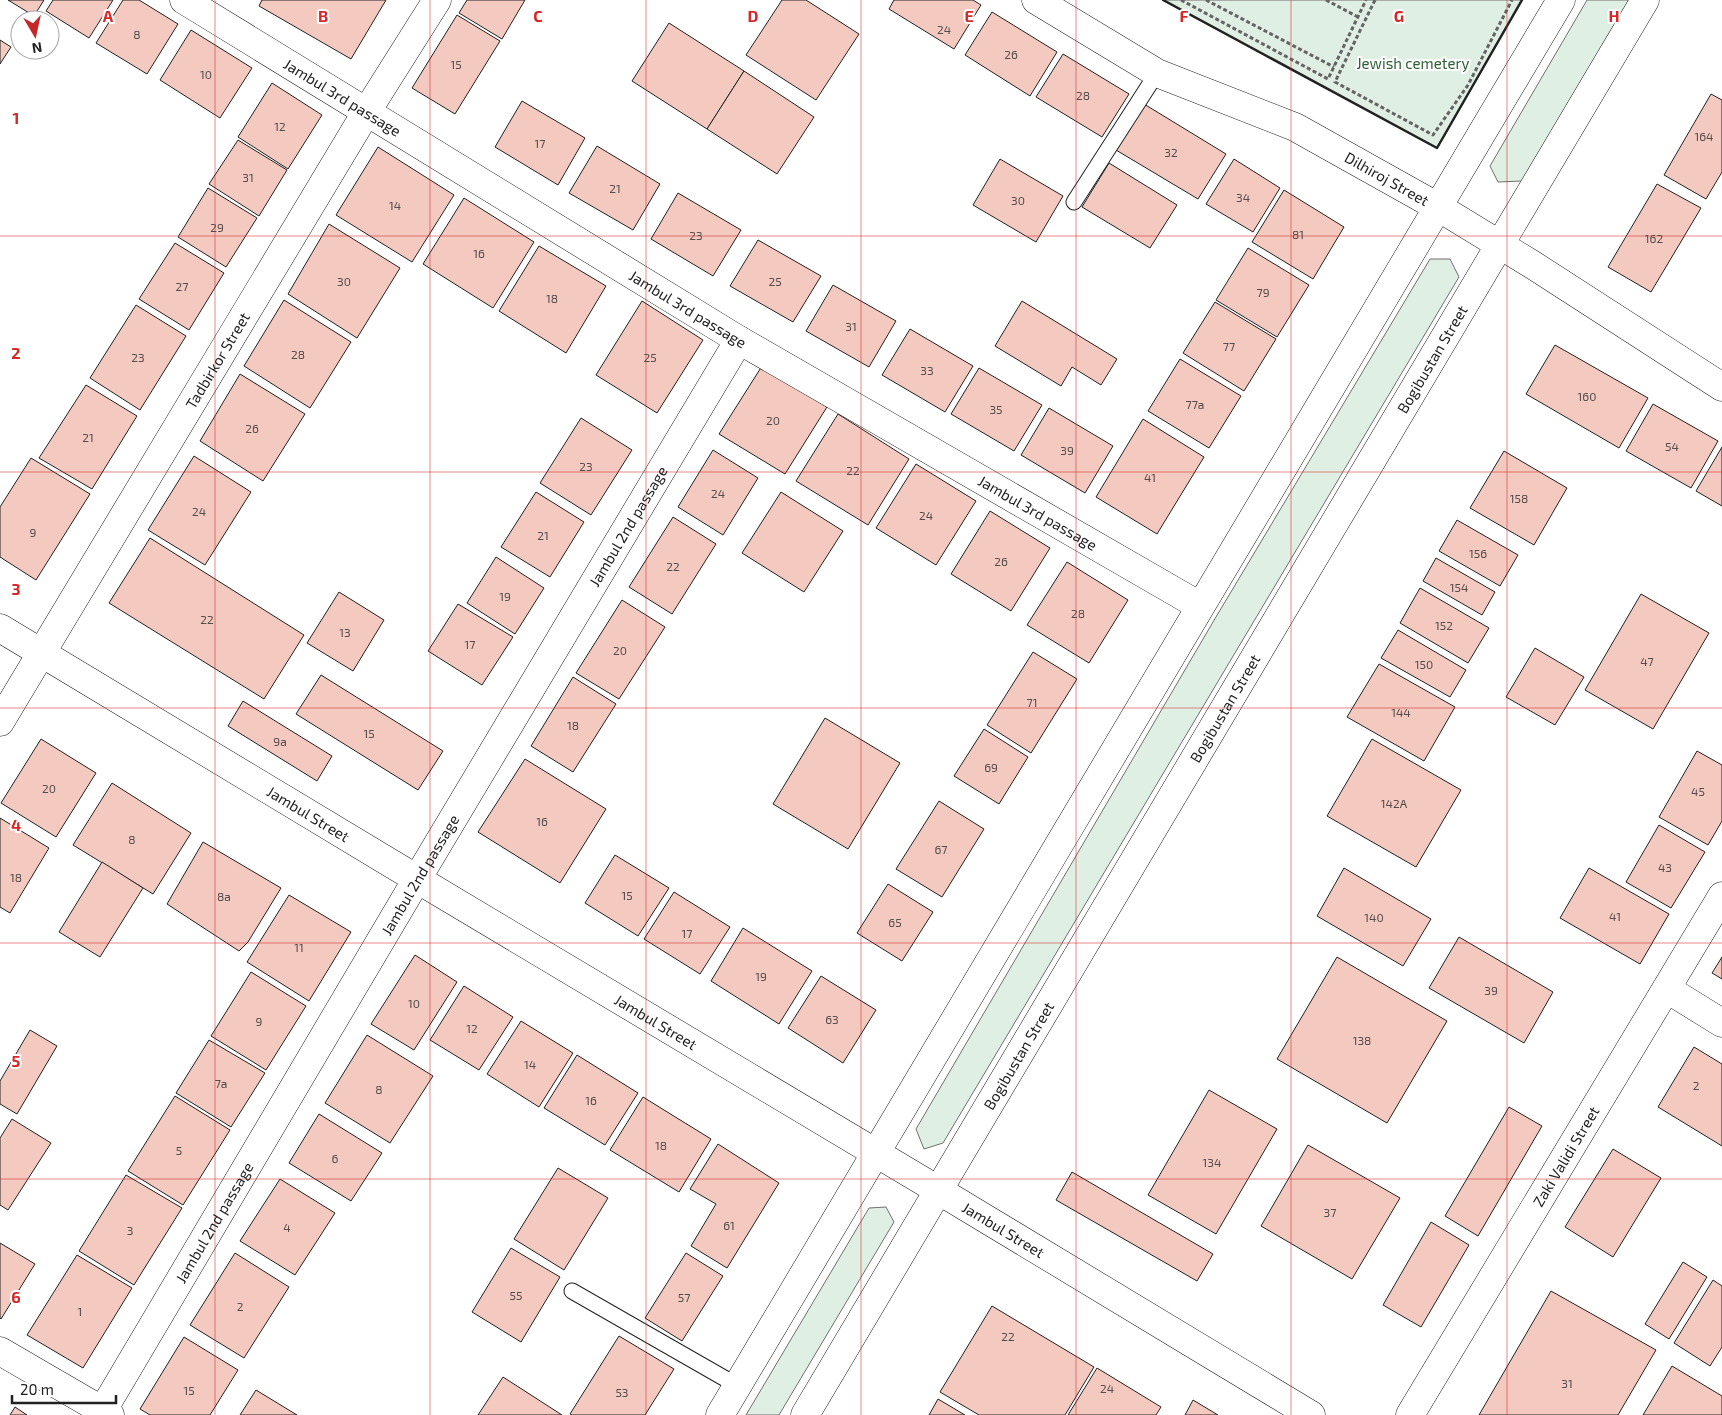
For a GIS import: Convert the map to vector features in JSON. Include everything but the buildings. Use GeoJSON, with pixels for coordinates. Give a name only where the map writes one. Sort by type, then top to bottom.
{"type":"FeatureCollection","features":[{"type":"Feature","properties":{"kind":"street","name":"Jambul 3rd passage"},"geometry":{"type":"LineString","coordinates":[[184,0],[739,340],[1200,606]]}},
{"type":"Feature","properties":{"kind":"street","name":"Tadbirkor Street"},"geometry":{"type":"LineString","coordinates":[[0,722],[367,111],[437,0]]}},
{"type":"Feature","properties":{"kind":"street","name":"Dilhiroj Street"},"geometry":{"type":"LineString","coordinates":[[1036,0],[1157,73],[1295,127],[1438,207],[1722,387]]}},
{"type":"Feature","properties":{"kind":"street"},"geometry":{"type":"LineString","coordinates":[[720,1415],[1560,0]]}},
{"type":"Feature","properties":{"kind":"street","name":"Bogibustan Street"},"geometry":{"type":"LineString","coordinates":[[805,1415],[1645,0]]}},
{"type":"Feature","properties":{"kind":"street","name":"Jambul 2nd passage"},"geometry":{"type":"LineString","coordinates":[[107,1413],[416,879],[739,340]]}},
{"type":"Feature","properties":{"kind":"street","name":"Jambul Street"},"geometry":{"type":"LineString","coordinates":[[0,628],[1311,1415]]}},
{"type":"Feature","properties":{"kind":"street","name":"Zaki Validi Street"},"geometry":{"type":"LineString","coordinates":[[1410,1415],[1722,896]]}},
{"type":"Feature","properties":{"kind":"street"},"geometry":{"type":"LineString","coordinates":[[1667,989],[1722,1023]]}},
{"type":"Feature","properties":{"kind":"street"},"geometry":{"type":"LineString","coordinates":[[0,1351],[107,1413]]}},
{"type":"Feature","properties":{"kind":"lane"},"geometry":{"type":"LineString","coordinates":[[1074,202],[1157,73]]}},
{"type":"Feature","properties":{"kind":"lane"},"geometry":{"type":"LineString","coordinates":[[572,1291],[738,1386]]}},
{"type":"Feature","properties":{"kind":"path"},"geometry":{"type":"LineString","coordinates":[[1181,0],[1328,79],[1366,0]]}},
{"type":"Feature","properties":{"kind":"path"},"geometry":{"type":"LineString","coordinates":[[1206,0],[1334,67]]}},
{"type":"Feature","properties":{"kind":"path"},"geometry":{"type":"LineString","coordinates":[[1326,0],[1358,16]]}},
{"type":"Feature","properties":{"kind":"path"},"geometry":{"type":"LineString","coordinates":[[1375,0],[1335,82],[1434,136],[1468,85],[1512,0]]}},
{"type":"Feature","properties":{"kind":"green space","name":"Jewish cemetery"},"geometry":{"type":"Polygon","coordinates":[[[1163,0],[1522,0],[1437,148],[1163,0]]]}},
{"type":"Feature","properties":{"kind":"green space"},"geometry":{"type":"Polygon","coordinates":[[[1587,0],[1629,0],[1522,181],[1498,182],[1490,166],[1587,0]]]}},
{"type":"Feature","properties":{"kind":"green space"},"geometry":{"type":"Polygon","coordinates":[[[1430,259],[1450,259],[1459,277],[943,1143],[924,1149],[916,1129],[1213,622],[1430,259]]]}},
{"type":"Feature","properties":{"kind":"green space"},"geometry":{"type":"Polygon","coordinates":[[[886,1207],[894,1222],[779,1415],[746,1415],[869,1208],[886,1207]]]}},
{"type":"Feature","properties":{"kind":"wall"},"geometry":{"type":"LineString","coordinates":[[1163,0],[1437,148],[1522,0]]}}]}
